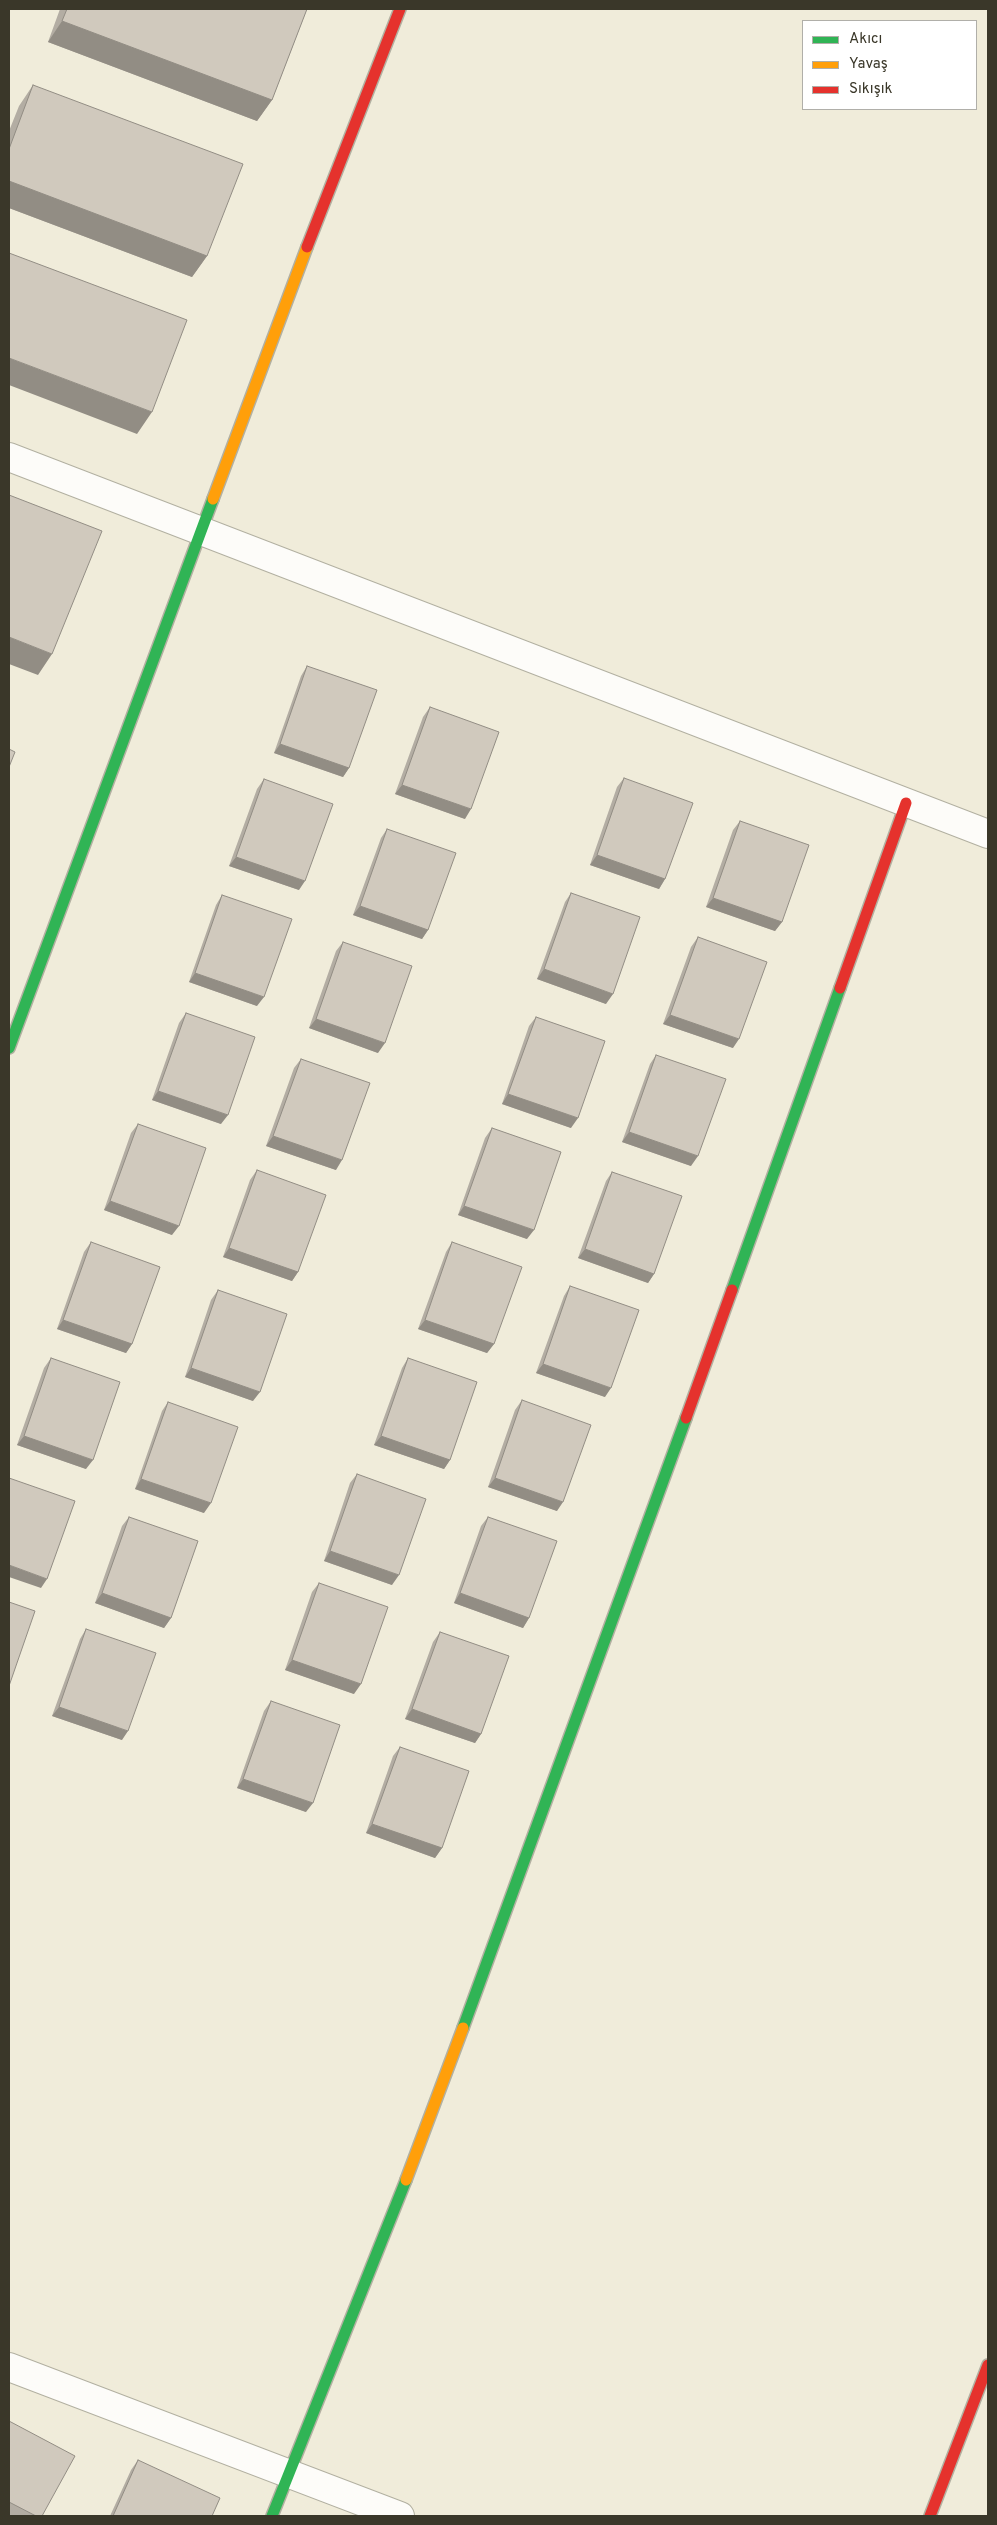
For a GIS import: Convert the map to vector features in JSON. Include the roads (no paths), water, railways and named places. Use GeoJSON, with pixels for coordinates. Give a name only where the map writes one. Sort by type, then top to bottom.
{"type":"FeatureCollection","features":[{"type":"Feature","properties":{"kind":"street"},"geometry":{"type":"LineString","coordinates":[[9,1048],[323,205],[400,9]]}},
{"type":"Feature","properties":{"kind":"street"},"geometry":{"type":"LineString","coordinates":[[9,457],[988,834]]}},
{"type":"Feature","properties":{"kind":"street"},"geometry":{"type":"LineString","coordinates":[[272,2516],[291,2474],[428,2123],[593,1674],[906,803]]}},
{"type":"Feature","properties":{"kind":"street"},"geometry":{"type":"LineString","coordinates":[[930,2516],[988,2364]]}},
{"type":"Feature","properties":{"kind":"street"},"geometry":{"type":"LineString","coordinates":[[9,2366],[400,2516]]}}]}
